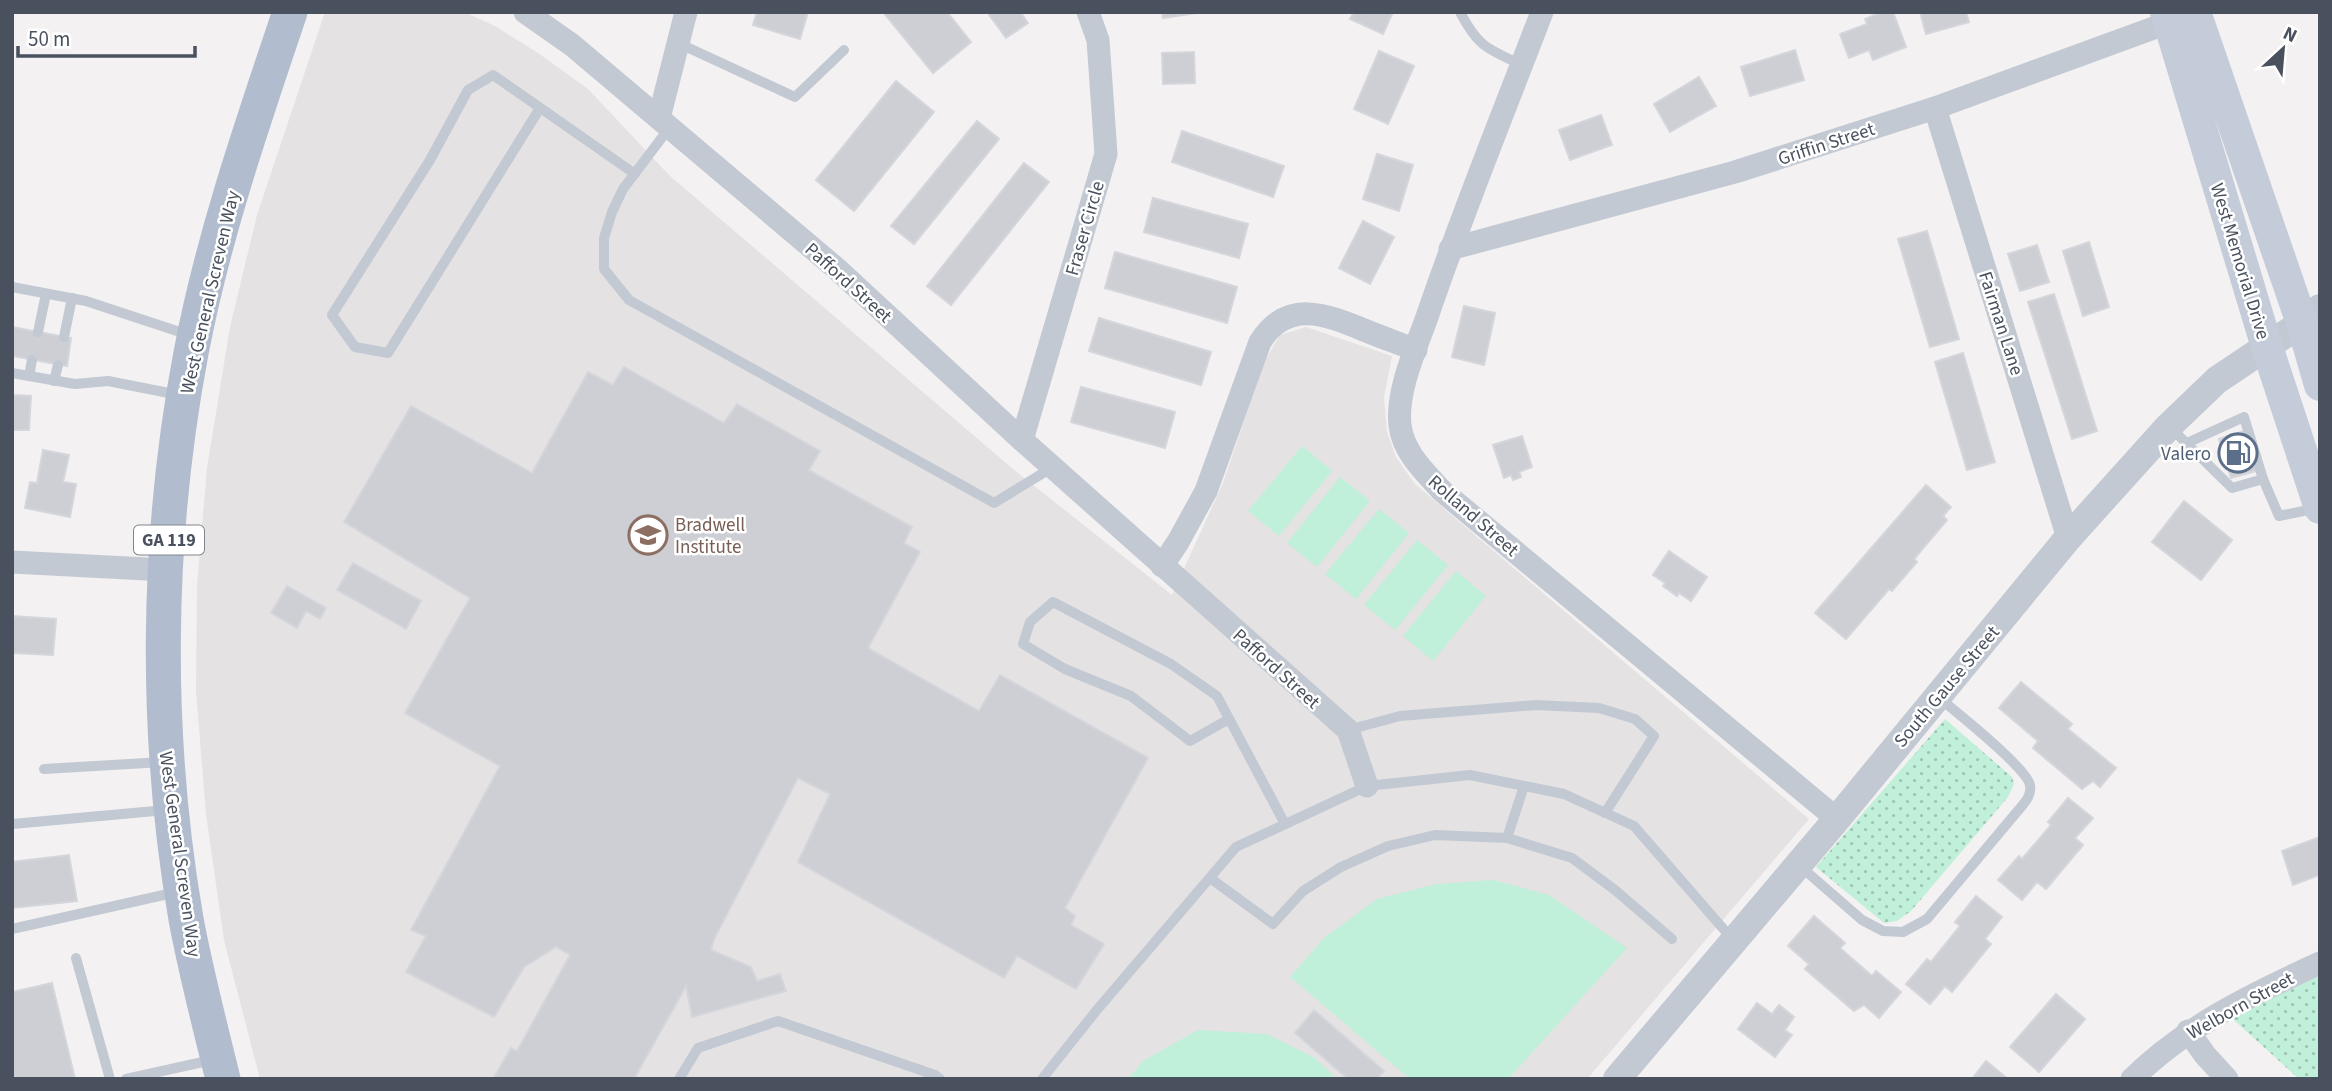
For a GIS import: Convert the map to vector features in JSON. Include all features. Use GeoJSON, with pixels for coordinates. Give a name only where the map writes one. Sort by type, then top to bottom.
{"type":"FeatureCollection","features":[{"type":"Feature","properties":{"kind":"main road","name":"West General Screven Way"},"geometry":{"type":"LineString","coordinates":[[221,1069],[196,967],[182,891],[172,810],[164,646],[166,570],[172,489],[195,337],[226,208],[290,12]]}},
{"type":"Feature","properties":{"kind":"main road","name":"West Memorial Drive"},"geometry":{"type":"LineString","coordinates":[[2181,15],[2311,315],[2320,385]]}},
{"type":"Feature","properties":{"kind":"main road","name":"West Memorial Drive"},"geometry":{"type":"LineString","coordinates":[[2181,15],[2267,347],[2320,508]]}},
{"type":"Feature","properties":{"kind":"street","name":"Pafford Street"},"geometry":{"type":"LineString","coordinates":[[525,12],[572,45],[837,269],[1022,440],[1348,730],[1367,786]]}},
{"type":"Feature","properties":{"kind":"street"},"geometry":{"type":"LineString","coordinates":[[665,123],[686,12]]}},
{"type":"Feature","properties":{"kind":"street","name":"Fraser Circle"},"geometry":{"type":"LineString","coordinates":[[1022,440],[1106,154],[1098,40],[1088,12]]}},
{"type":"Feature","properties":{"kind":"street","name":"Rolland Street"},"geometry":{"type":"LineString","coordinates":[[1542,12],[1450,249],[1416,350],[1402,395],[1399,422],[1402,440],[1414,460],[1442,491],[1837,819]]}},
{"type":"Feature","properties":{"kind":"street","name":"Griffin Street"},"geometry":{"type":"LineString","coordinates":[[1450,249],[1735,172],[1935,108],[2181,15]]}},
{"type":"Feature","properties":{"kind":"street","name":"Fairman Lane"},"geometry":{"type":"LineString","coordinates":[[1935,108],[2068,538]]}},
{"type":"Feature","properties":{"kind":"street"},"geometry":{"type":"LineString","coordinates":[[1163,566],[1206,491],[1260,342],[1269,328],[1292,315],[1310,313],[1338,320],[1416,350]]}},
{"type":"Feature","properties":{"kind":"street","name":"South Gause Street"},"geometry":{"type":"LineString","coordinates":[[1617,1079],[1837,819],[2068,538],[2178,435],[2217,380],[2311,315]]}},
{"type":"Feature","properties":{"kind":"street"},"geometry":{"type":"LineString","coordinates":[[12,562],[166,570]]}},
{"type":"Feature","properties":{"kind":"street","name":"Welborn Street"},"geometry":{"type":"LineString","coordinates":[[2132,1079],[2151,1060],[2189,1031],[2220,1012],[2320,963]]}},
{"type":"Feature","properties":{"kind":"street"},"geometry":{"type":"LineString","coordinates":[[2189,1031],[2205,1055],[2227,1079]]}},
{"type":"Feature","properties":{"kind":"lane"},"geometry":{"type":"LineString","coordinates":[[1460,12],[1486,48],[1522,65]]}},
{"type":"Feature","properties":{"kind":"lane"},"geometry":{"type":"LineString","coordinates":[[678,43],[794,97],[844,50]]}},
{"type":"Feature","properties":{"kind":"lane"},"geometry":{"type":"LineString","coordinates":[[540,108],[388,353],[355,347],[332,315],[430,160],[468,90],[493,75],[635,174]]}},
{"type":"Feature","properties":{"kind":"lane"},"geometry":{"type":"LineString","coordinates":[[665,123],[623,189],[604,238],[604,269],[629,300],[994,503],[1053,467]]}},
{"type":"Feature","properties":{"kind":"lane"},"geometry":{"type":"LineString","coordinates":[[12,288],[72,298],[195,337]]}},
{"type":"Feature","properties":{"kind":"lane"},"geometry":{"type":"LineString","coordinates":[[38,332],[46,294]]}},
{"type":"Feature","properties":{"kind":"lane"},"geometry":{"type":"LineString","coordinates":[[64,337],[72,298]]}},
{"type":"Feature","properties":{"kind":"lane"},"geometry":{"type":"LineString","coordinates":[[29,376],[32,360]]}},
{"type":"Feature","properties":{"kind":"lane"},"geometry":{"type":"LineString","coordinates":[[54,380],[58,365]]}},
{"type":"Feature","properties":{"kind":"lane"},"geometry":{"type":"LineString","coordinates":[[12,373],[75,384],[108,381],[184,396]]}},
{"type":"Feature","properties":{"kind":"lane"},"geometry":{"type":"LineString","coordinates":[[2178,435],[2244,417],[2263,479],[2279,516],[2320,508]]}},
{"type":"Feature","properties":{"kind":"lane"},"geometry":{"type":"LineString","coordinates":[[2178,435],[2232,488],[2263,479]]}},
{"type":"Feature","properties":{"kind":"lane"},"geometry":{"type":"LineString","coordinates":[[1229,719],[1190,741],[1131,696],[1065,669],[1023,644],[1030,621],[1053,602],[1171,664],[1217,695],[1285,824]]}},
{"type":"Feature","properties":{"kind":"lane"},"geometry":{"type":"LineString","coordinates":[[1798,864],[1861,920],[1883,931],[1903,932],[1927,919],[2030,797],[2030,783],[2019,767],[1937,696]]}},
{"type":"Feature","properties":{"kind":"lane"},"geometry":{"type":"LineString","coordinates":[[1348,730],[1400,716],[1536,705],[1599,708],[1635,719],[1654,736],[1605,813]]}},
{"type":"Feature","properties":{"kind":"lane"},"geometry":{"type":"LineString","coordinates":[[44,769],[168,762]]}},
{"type":"Feature","properties":{"kind":"lane"},"geometry":{"type":"LineString","coordinates":[[1041,1079],[1236,847],[1367,786],[1470,775],[1564,794],[1634,826],[1733,940]]}},
{"type":"Feature","properties":{"kind":"lane"},"geometry":{"type":"LineString","coordinates":[[1507,838],[1524,786]]}},
{"type":"Feature","properties":{"kind":"lane"},"geometry":{"type":"LineString","coordinates":[[12,824],[172,810]]}},
{"type":"Feature","properties":{"kind":"lane"},"geometry":{"type":"LineString","coordinates":[[1210,878],[1273,924],[1303,891],[1342,867],[1388,846],[1435,835],[1507,838],[1572,858],[1615,890],[1672,939]]}},
{"type":"Feature","properties":{"kind":"lane"},"geometry":{"type":"LineString","coordinates":[[12,929],[182,891]]}},
{"type":"Feature","properties":{"kind":"lane"},"geometry":{"type":"LineString","coordinates":[[76,958],[110,1079]]}},
{"type":"Feature","properties":{"kind":"lane"},"geometry":{"type":"LineString","coordinates":[[679,1079],[698,1048],[778,1021],[940,1079]]}},
{"type":"Feature","properties":{"kind":"lane"},"geometry":{"type":"LineString","coordinates":[[126,1079],[221,1069]]}},
{"type":"Feature","properties":{"kind":"shaded area","name":"Bradwell Institute"},"geometry":{"type":"Polygon","coordinates":[[[325,12],[464,12],[495,26],[538,53],[588,89],[670,176],[1013,469],[1172,595],[1223,483],[1264,362],[1280,335],[1306,327],[1392,356],[1384,397],[1387,432],[1396,457],[1415,484],[1809,819],[1587,1079],[260,1079],[224,940],[206,814],[196,691],[197,586],[207,468],[230,327],[257,215],[325,12]]]}},
{"type":"Feature","properties":{"kind":"green space"},"geometry":{"type":"Polygon","coordinates":[[[1302,446],[1332,471],[1279,536],[1248,511],[1302,446]]]}},
{"type":"Feature","properties":{"kind":"green space"},"geometry":{"type":"Polygon","coordinates":[[[1340,477],[1370,501],[1317,567],[1287,543],[1340,477]]]}},
{"type":"Feature","properties":{"kind":"green space"},"geometry":{"type":"Polygon","coordinates":[[[1379,509],[1409,533],[1356,599],[1325,574],[1379,509]]]}},
{"type":"Feature","properties":{"kind":"green space"},"geometry":{"type":"Polygon","coordinates":[[[1417,540],[1448,565],[1395,630],[1364,605],[1417,540]]]}},
{"type":"Feature","properties":{"kind":"green space"},"geometry":{"type":"Polygon","coordinates":[[[1456,571],[1486,596],[1433,661],[1403,636],[1456,571]]]}},
{"type":"Feature","properties":{"kind":"green space"},"geometry":{"type":"Polygon","coordinates":[[[1945,719],[2012,777],[2014,784],[2008,797],[1911,911],[1897,921],[1884,923],[1816,867],[1945,719]]]}},
{"type":"Feature","properties":{"kind":"green space"},"geometry":{"type":"Polygon","coordinates":[[[1493,880],[1549,895],[1627,948],[1508,1079],[1410,1079],[1290,977],[1325,937],[1377,899],[1436,884],[1493,880]]]}},
{"type":"Feature","properties":{"kind":"green space"},"geometry":{"type":"Polygon","coordinates":[[[2320,975],[2320,1079],[2299,1079],[2234,1020],[2234,1016],[2320,975]]]}},
{"type":"Feature","properties":{"kind":"green space"},"geometry":{"type":"Polygon","coordinates":[[[1198,1030],[1267,1034],[1315,1058],[1337,1079],[1128,1079],[1143,1061],[1198,1030]]]}},
{"type":"Feature","properties":{"kind":"building"},"geometry":{"type":"Polygon","coordinates":[[[757,12],[808,12],[800,39],[753,25],[757,12]]]}},
{"type":"Feature","properties":{"kind":"building"},"geometry":{"type":"Polygon","coordinates":[[[883,12],[947,12],[971,42],[933,73],[883,12]]]}},
{"type":"Feature","properties":{"kind":"building"},"geometry":{"type":"Polygon","coordinates":[[[987,12],[1020,12],[1028,23],[1006,38],[987,12]]]}},
{"type":"Feature","properties":{"kind":"building"},"geometry":{"type":"Polygon","coordinates":[[[1162,12],[1203,12],[1163,18],[1162,12]]]}},
{"type":"Feature","properties":{"kind":"building"},"geometry":{"type":"Polygon","coordinates":[[[1354,12],[1393,12],[1383,34],[1350,19],[1354,12]]]}},
{"type":"Feature","properties":{"kind":"building"},"geometry":{"type":"Polygon","coordinates":[[[1882,12],[1893,12],[1906,47],[1873,60],[1869,50],[1849,58],[1840,34],[1867,24],[1865,19],[1882,12]]]}},
{"type":"Feature","properties":{"kind":"building"},"geometry":{"type":"Polygon","coordinates":[[[1920,12],[1966,12],[1969,22],[1926,34],[1920,12]]]}},
{"type":"Feature","properties":{"kind":"building"},"geometry":{"type":"Polygon","coordinates":[[[1795,50],[1804,80],[1750,96],[1741,67],[1795,50]]]}},
{"type":"Feature","properties":{"kind":"building"},"geometry":{"type":"Polygon","coordinates":[[[1379,51],[1414,66],[1388,124],[1354,109],[1379,51]]]}},
{"type":"Feature","properties":{"kind":"building"},"geometry":{"type":"Polygon","coordinates":[[[1194,52],[1195,83],[1163,84],[1162,53],[1194,52]]]}},
{"type":"Feature","properties":{"kind":"building"},"geometry":{"type":"Polygon","coordinates":[[[1699,77],[1716,106],[1670,132],[1654,104],[1699,77]]]}},
{"type":"Feature","properties":{"kind":"building"},"geometry":{"type":"Polygon","coordinates":[[[896,81],[934,112],[854,211],[816,180],[896,81]]]}},
{"type":"Feature","properties":{"kind":"building"},"geometry":{"type":"Polygon","coordinates":[[[1601,115],[1612,145],[1570,160],[1559,130],[1601,115]]]}},
{"type":"Feature","properties":{"kind":"building"},"geometry":{"type":"Polygon","coordinates":[[[977,121],[999,139],[914,244],[891,226],[977,121]]]}},
{"type":"Feature","properties":{"kind":"building"},"geometry":{"type":"Polygon","coordinates":[[[1182,131],[1284,166],[1273,197],[1172,162],[1182,131]]]}},
{"type":"Feature","properties":{"kind":"building"},"geometry":{"type":"Polygon","coordinates":[[[1377,154],[1413,165],[1399,211],[1363,199],[1377,154]]]}},
{"type":"Feature","properties":{"kind":"building"},"geometry":{"type":"Polygon","coordinates":[[[1024,163],[1049,182],[951,305],[927,286],[1024,163]]]}},
{"type":"Feature","properties":{"kind":"building"},"geometry":{"type":"Polygon","coordinates":[[[1153,198],[1248,224],[1239,258],[1144,232],[1153,198]]]}},
{"type":"Feature","properties":{"kind":"building"},"geometry":{"type":"Polygon","coordinates":[[[1363,221],[1394,237],[1370,284],[1339,268],[1363,221]]]}},
{"type":"Feature","properties":{"kind":"building"},"geometry":{"type":"Polygon","coordinates":[[[1927,231],[1959,339],[1930,347],[1898,239],[1927,231]]]}},
{"type":"Feature","properties":{"kind":"building"},"geometry":{"type":"Polygon","coordinates":[[[2089,242],[2109,307],[2083,316],[2063,251],[2089,242]]]}},
{"type":"Feature","properties":{"kind":"building"},"geometry":{"type":"Polygon","coordinates":[[[2037,245],[2049,282],[2020,291],[2008,254],[2037,245]]]}},
{"type":"Feature","properties":{"kind":"building"},"geometry":{"type":"Polygon","coordinates":[[[1115,252],[1237,287],[1227,323],[1105,288],[1115,252]]]}},
{"type":"Feature","properties":{"kind":"building"},"geometry":{"type":"Polygon","coordinates":[[[2054,294],[2097,431],[2072,439],[2028,302],[2054,294]]]}},
{"type":"Feature","properties":{"kind":"building"},"geometry":{"type":"Polygon","coordinates":[[[1464,306],[1495,313],[1484,365],[1452,357],[1464,306]]]}},
{"type":"Feature","properties":{"kind":"building"},"geometry":{"type":"Polygon","coordinates":[[[1099,318],[1211,352],[1201,385],[1089,351],[1099,318]]]}},
{"type":"Feature","properties":{"kind":"building"},"geometry":{"type":"Polygon","coordinates":[[[12,327],[71,338],[67,366],[12,356],[12,327]]]}},
{"type":"Feature","properties":{"kind":"building"},"geometry":{"type":"Polygon","coordinates":[[[1963,353],[1995,462],[1967,470],[1935,362],[1963,353]]]}},
{"type":"Feature","properties":{"kind":"building","name":"Bradwell Institute"},"geometry":{"type":"Polygon","coordinates":[[[624,367],[724,423],[737,404],[820,451],[809,470],[912,527],[904,543],[920,552],[868,648],[979,711],[1000,675],[1148,758],[1065,908],[1075,916],[1071,925],[1104,944],[1076,989],[1017,956],[1004,978],[798,862],[830,794],[798,778],[714,939],[711,950],[751,967],[757,981],[780,974],[786,991],[692,1017],[686,986],[634,1079],[493,1079],[511,1048],[517,1051],[570,955],[556,947],[524,967],[494,1017],[406,972],[426,936],[411,930],[500,766],[405,713],[470,598],[344,522],[411,406],[532,473],[588,372],[613,385],[624,367]]]}},
{"type":"Feature","properties":{"kind":"building"},"geometry":{"type":"Polygon","coordinates":[[[1081,387],[1175,412],[1165,448],[1071,422],[1081,387]]]}},
{"type":"Feature","properties":{"kind":"building"},"geometry":{"type":"Polygon","coordinates":[[[12,395],[31,396],[29,430],[12,430],[12,395]]]}},
{"type":"Feature","properties":{"kind":"building"},"geometry":{"type":"Polygon","coordinates":[[[2244,431],[2256,471],[2231,478],[2219,439],[2244,431]]]}},
{"type":"Feature","properties":{"kind":"building"},"geometry":{"type":"Polygon","coordinates":[[[1522,436],[1532,467],[1519,472],[1521,477],[1513,480],[1511,475],[1504,478],[1493,445],[1522,436]]]}},
{"type":"Feature","properties":{"kind":"building"},"geometry":{"type":"Polygon","coordinates":[[[43,450],[69,455],[63,482],[76,484],[70,517],[25,508],[30,482],[37,483],[43,450]]]}},
{"type":"Feature","properties":{"kind":"building"},"geometry":{"type":"Polygon","coordinates":[[[1926,485],[1951,507],[1943,516],[1947,520],[1914,559],[1917,562],[1892,591],[1889,589],[1846,639],[1815,613],[1926,485]]]}},
{"type":"Feature","properties":{"kind":"building"},"geometry":{"type":"Polygon","coordinates":[[[2184,501],[2232,540],[2201,580],[2152,542],[2184,501]]]}},
{"type":"Feature","properties":{"kind":"building"},"geometry":{"type":"Polygon","coordinates":[[[1669,551],[1707,577],[1691,601],[1679,593],[1677,596],[1653,575],[1669,551]]]}},
{"type":"Feature","properties":{"kind":"building"},"geometry":{"type":"Polygon","coordinates":[[[353,563],[421,601],[406,629],[337,590],[353,563]]]}},
{"type":"Feature","properties":{"kind":"building"},"geometry":{"type":"Polygon","coordinates":[[[287,586],[326,608],[320,619],[306,611],[297,628],[271,613],[287,586]]]}},
{"type":"Feature","properties":{"kind":"building"},"geometry":{"type":"Polygon","coordinates":[[[12,616],[56,619],[53,655],[12,653],[12,616]]]}},
{"type":"Feature","properties":{"kind":"building"},"geometry":{"type":"Polygon","coordinates":[[[2021,682],[2072,724],[2068,729],[2116,768],[2100,787],[2093,781],[2082,789],[2033,748],[2038,741],[1999,708],[2021,682]]]}},
{"type":"Feature","properties":{"kind":"building"},"geometry":{"type":"Polygon","coordinates":[[[2068,798],[2093,818],[2075,838],[2083,845],[2046,889],[2037,882],[2022,900],[1998,880],[2019,856],[2022,859],[2051,825],[2048,822],[2068,798]]]}},
{"type":"Feature","properties":{"kind":"building"},"geometry":{"type":"Polygon","coordinates":[[[2320,837],[2320,877],[2319,875],[2293,885],[2282,851],[2320,837]]]}},
{"type":"Feature","properties":{"kind":"building"},"geometry":{"type":"Polygon","coordinates":[[[69,855],[77,901],[12,908],[12,862],[69,855]]]}},
{"type":"Feature","properties":{"kind":"building"},"geometry":{"type":"Polygon","coordinates":[[[1976,896],[2002,917],[1985,939],[1991,944],[1952,992],[1945,986],[1930,1004],[1906,984],[1927,959],[1931,962],[1960,926],[1955,922],[1976,896]]]}},
{"type":"Feature","properties":{"kind":"building"},"geometry":{"type":"Polygon","coordinates":[[[1814,916],[1845,943],[1840,948],[1872,976],[1876,971],[1901,992],[1879,1018],[1864,1005],[1854,1011],[1805,969],[1809,964],[1788,946],[1814,916]]]}},
{"type":"Feature","properties":{"kind":"building"},"geometry":{"type":"Polygon","coordinates":[[[52,983],[75,1079],[12,1079],[12,992],[52,983]]]}},
{"type":"Feature","properties":{"kind":"building"},"geometry":{"type":"Polygon","coordinates":[[[2056,994],[2085,1019],[2039,1072],[2010,1047],[2056,994]]]}},
{"type":"Feature","properties":{"kind":"building"},"geometry":{"type":"Polygon","coordinates":[[[1757,1003],[1772,1014],[1779,1005],[1794,1017],[1785,1030],[1792,1035],[1775,1057],[1738,1029],[1757,1003]]]}},
{"type":"Feature","properties":{"kind":"building"},"geometry":{"type":"Polygon","coordinates":[[[1314,1010],[1384,1071],[1377,1079],[1348,1079],[1295,1033],[1314,1010]]]}},
{"type":"Feature","properties":{"kind":"building"},"geometry":{"type":"Polygon","coordinates":[[[1986,1061],[2008,1079],[1972,1079],[1986,1061]]]}},
{"type":"Feature","properties":{"kind":"place","name":"Valero"},"geometry":{"type":"Point","coordinates":[2238,453]}},
{"type":"Feature","properties":{"kind":"place","name":"Bradwell Institute"},"geometry":{"type":"Point","coordinates":[648,535]}}]}
